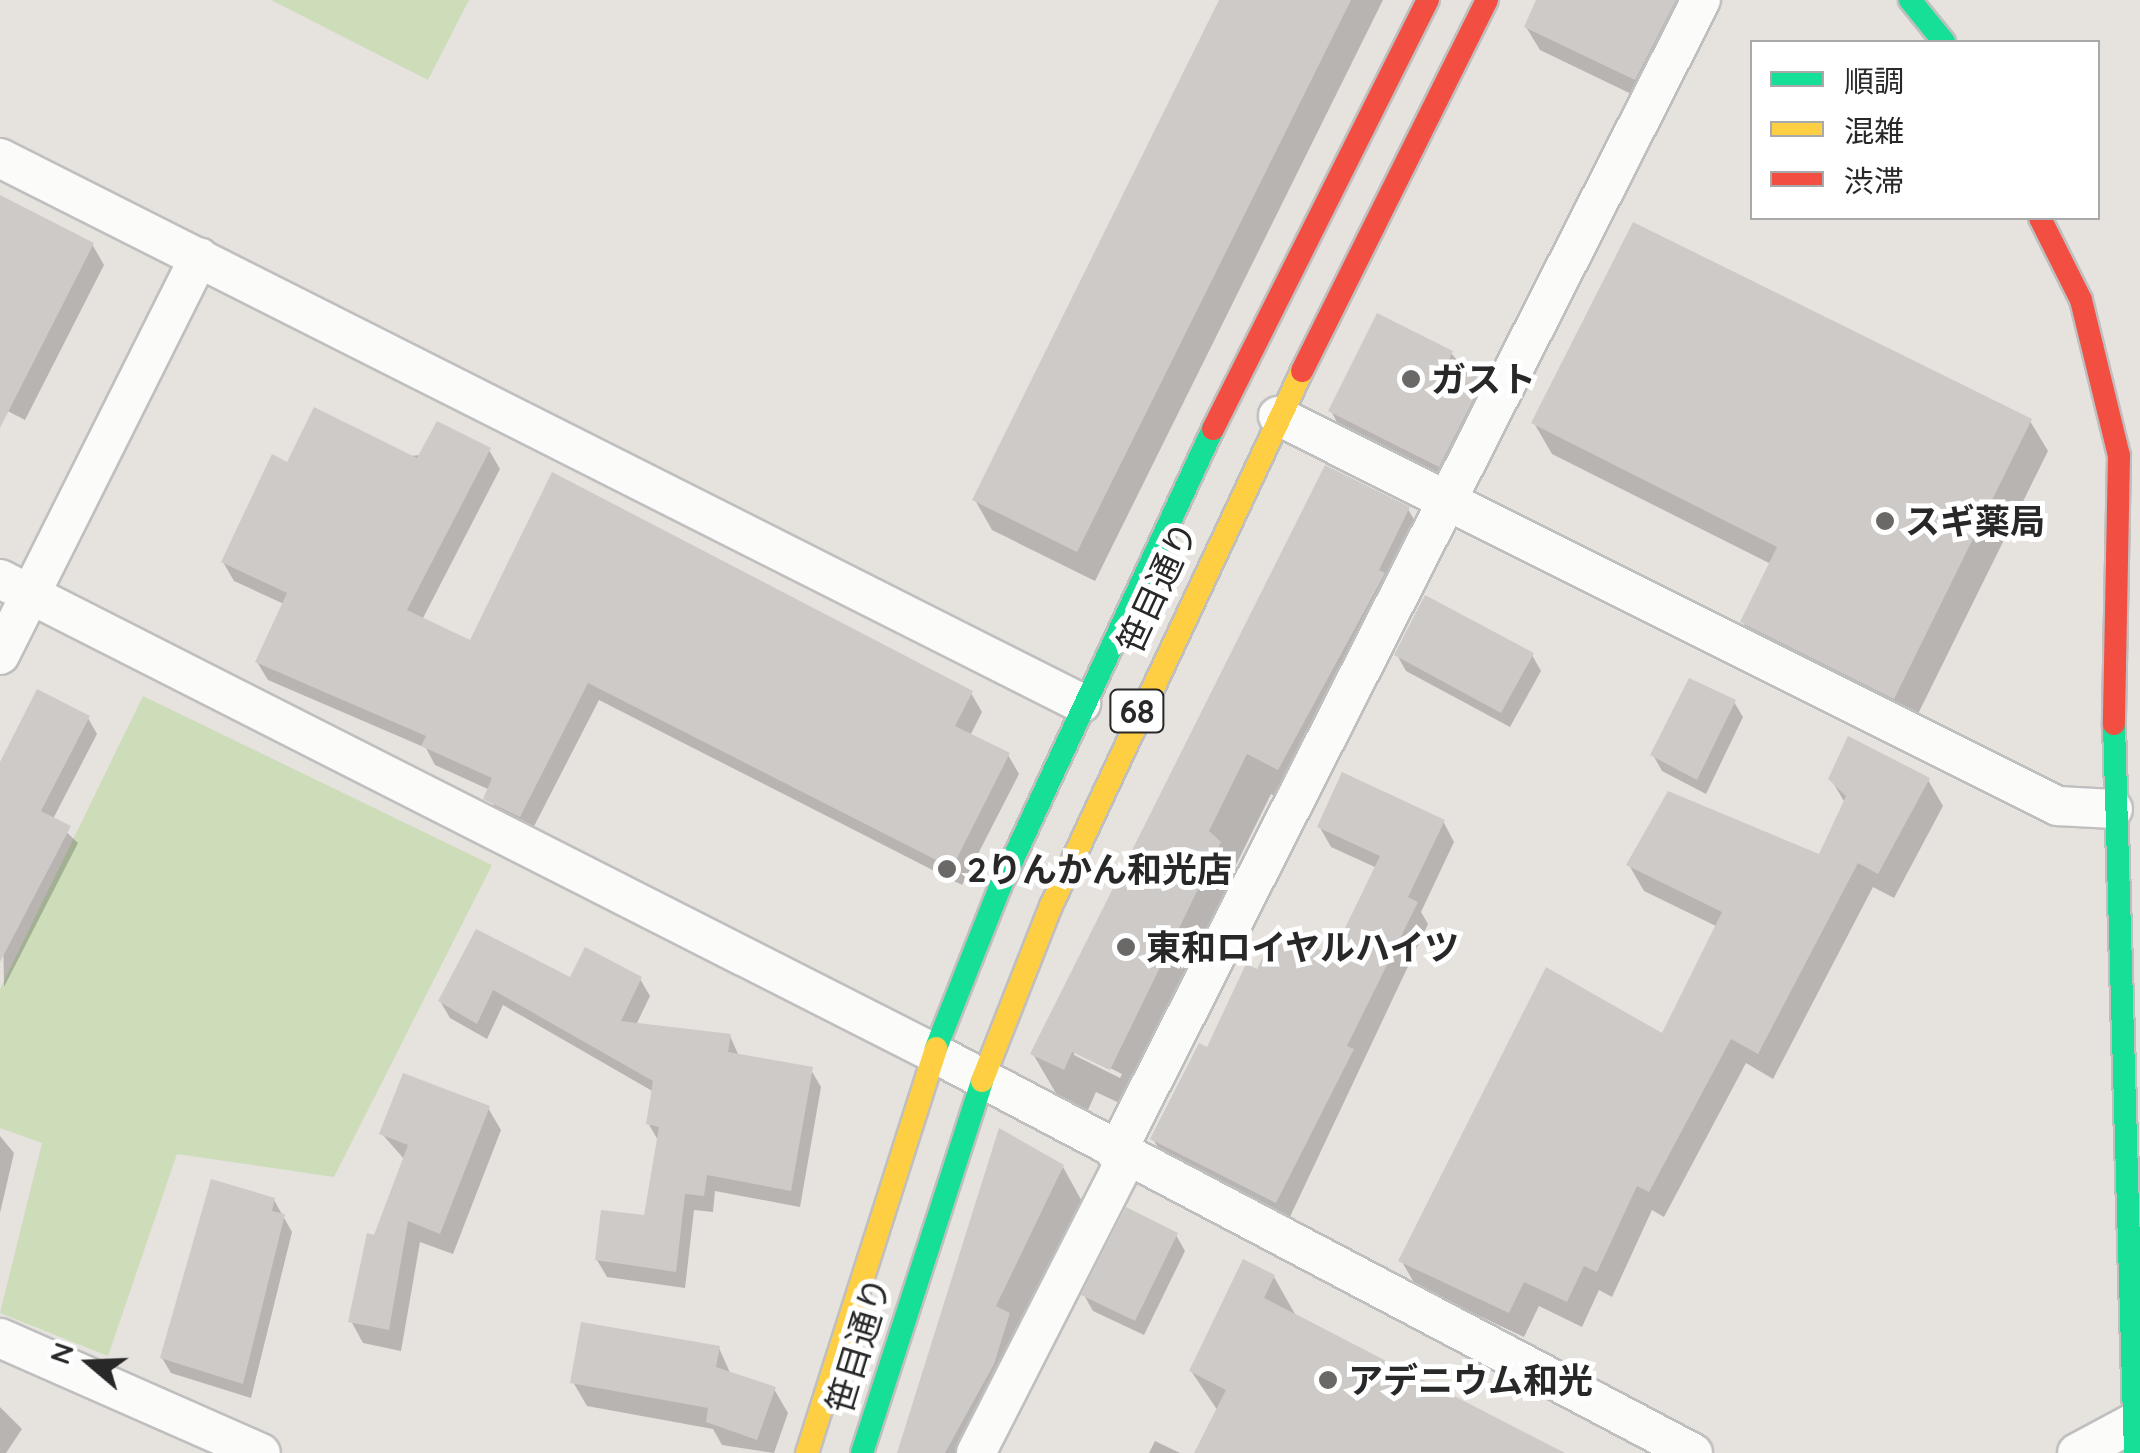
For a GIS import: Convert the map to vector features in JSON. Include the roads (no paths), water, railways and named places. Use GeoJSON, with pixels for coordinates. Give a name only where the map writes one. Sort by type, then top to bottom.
{"type":"FeatureCollection","features":[{"type":"Feature","properties":{"kind":"main road","name":"笹目通り"},"geometry":{"type":"LineString","coordinates":[[807,1453],[934,1052],[1081,702],[1428,0]]}},
{"type":"Feature","properties":{"kind":"main road","name":"笹目通り"},"geometry":{"type":"LineString","coordinates":[[862,1453],[981,1083],[1130,726],[1278,416],[1487,0]]}},
{"type":"Feature","properties":{"kind":"main road"},"geometry":{"type":"LineString","coordinates":[[1910,0],[1942,40]]}},
{"type":"Feature","properties":{"kind":"main road"},"geometry":{"type":"LineString","coordinates":[[2041,220],[2080,300],[2129,472],[2129,613],[2113,808],[2134,1438]]}},
{"type":"Feature","properties":{"kind":"street"},"geometry":{"type":"LineString","coordinates":[[976,1453],[1701,0]]}},
{"type":"Feature","properties":{"kind":"street"},"geometry":{"type":"LineString","coordinates":[[0,158],[1081,702]]}},
{"type":"Feature","properties":{"kind":"street"},"geometry":{"type":"LineString","coordinates":[[0,655],[16,587],[199,257]]}},
{"type":"Feature","properties":{"kind":"street"},"geometry":{"type":"LineString","coordinates":[[1278,416],[1451,507],[2058,806],[2113,808]]}},
{"type":"Feature","properties":{"kind":"street"},"geometry":{"type":"LineString","coordinates":[[16,587],[934,1052],[981,1083],[1694,1453]]}},
{"type":"Feature","properties":{"kind":"street"},"geometry":{"type":"LineString","coordinates":[[0,1338],[261,1453]]}},
{"type":"Feature","properties":{"kind":"street"},"geometry":{"type":"LineString","coordinates":[[2077,1453],[2134,1438]]}},
{"type":"Feature","properties":{"kind":"place","name":"ガスト"},"geometry":{"type":"Point","coordinates":[1411,379]}},
{"type":"Feature","properties":{"kind":"place","name":"スギ薬局"},"geometry":{"type":"Point","coordinates":[1885,521]}},
{"type":"Feature","properties":{"kind":"place","name":"2りんかん和光店"},"geometry":{"type":"Point","coordinates":[947,869]}},
{"type":"Feature","properties":{"kind":"place","name":"東和ロイヤルハイツ"},"geometry":{"type":"Point","coordinates":[1126,947]}},
{"type":"Feature","properties":{"kind":"place","name":"アデニウム和光"},"geometry":{"type":"Point","coordinates":[1328,1380]}}]}
